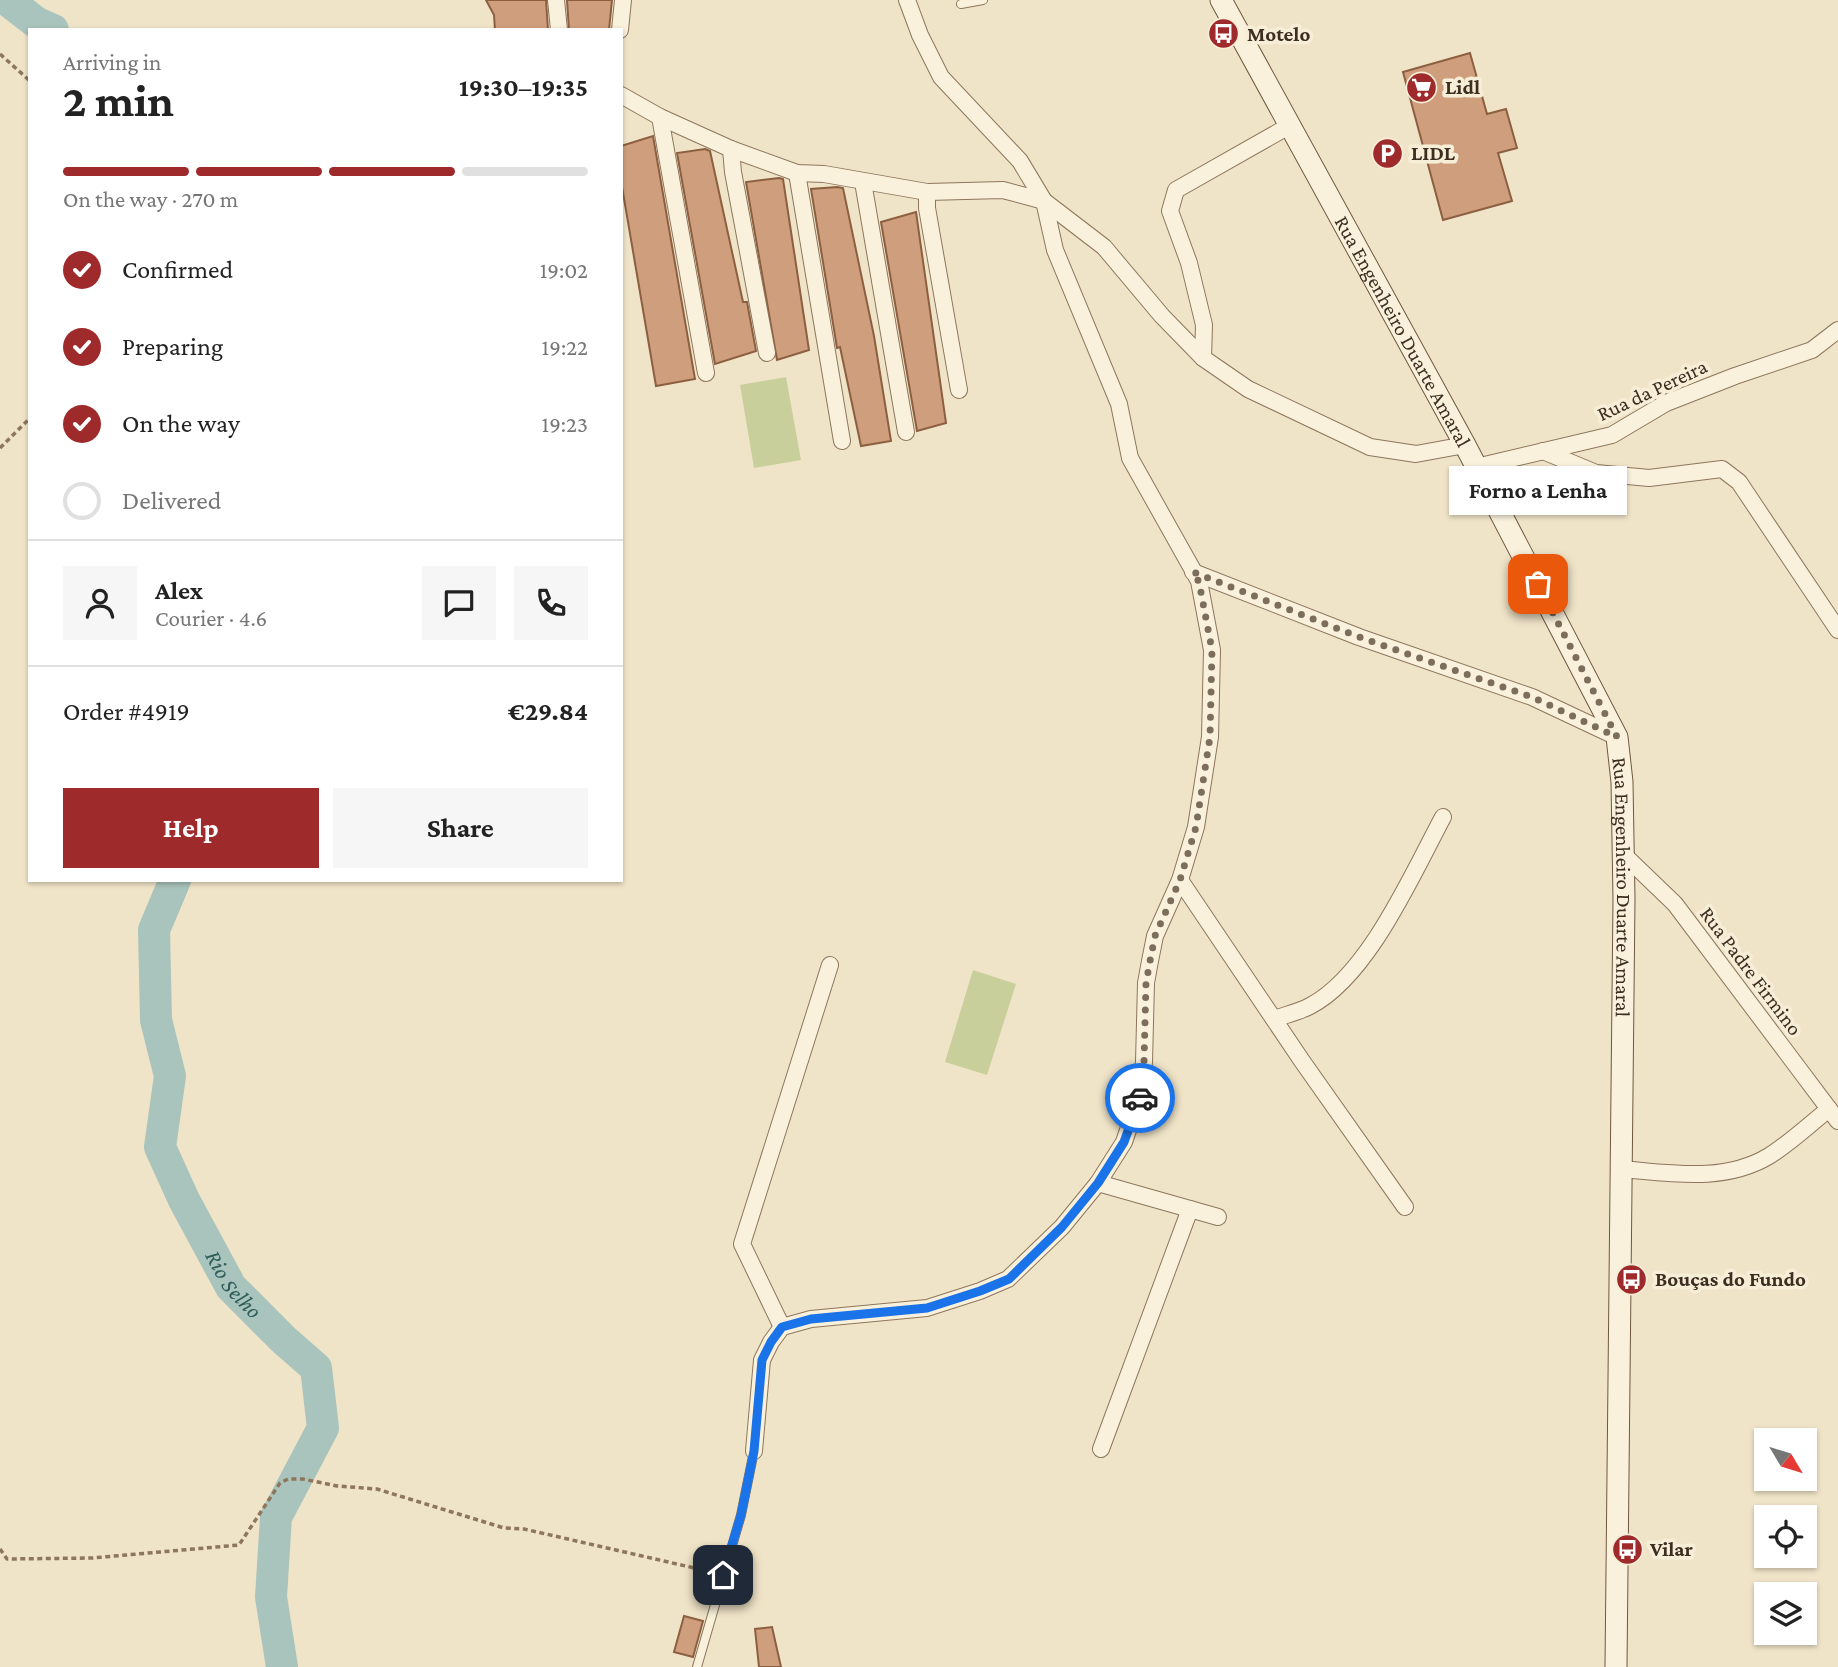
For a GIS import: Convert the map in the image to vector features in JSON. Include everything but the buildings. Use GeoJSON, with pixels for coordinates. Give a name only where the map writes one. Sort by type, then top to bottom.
{"type":"FeatureCollection","features":[{"type":"Feature","properties":{"kind":"main road","name":"Rua Engenheiro Duarte Amaral"},"geometry":{"type":"LineString","coordinates":[[1220,0],[1465,445],[1617,737],[1622,782],[1623,854],[1616,1667]]}},
{"type":"Feature","properties":{"kind":"main road","name":"Rua Engenheiro Duarte Amaral"},"geometry":{"type":"LineString","coordinates":[[1238,0],[1238,34]]}},
{"type":"Feature","properties":{"kind":"street"},"geometry":{"type":"LineString","coordinates":[[556,0],[559,28]]}},
{"type":"Feature","properties":{"kind":"street"},"geometry":{"type":"LineString","coordinates":[[620,28],[623,0]]}},
{"type":"Feature","properties":{"kind":"street"},"geometry":{"type":"LineString","coordinates":[[754,1451],[762,1360],[782,1327],[811,1319],[927,1308],[1009,1279],[1062,1227],[1098,1183],[1124,1142],[1140,1096],[1144,1062],[1146,983],[1155,936],[1180,880],[1196,827],[1210,737],[1212,650],[1199,582],[1130,458],[1119,404],[1055,250],[1044,201],[1020,161],[941,77],[920,35],[907,0]]}},
{"type":"Feature","properties":{"kind":"street"},"geometry":{"type":"LineString","coordinates":[[623,96],[660,117],[732,149],[797,173],[824,174],[927,192],[1003,190],[1044,201],[1104,247],[1162,316],[1203,358],[1248,389],[1370,447],[1416,454],[1465,445]]}},
{"type":"Feature","properties":{"kind":"street"},"geometry":{"type":"LineString","coordinates":[[660,117],[706,373]]}},
{"type":"Feature","properties":{"kind":"street"},"geometry":{"type":"LineString","coordinates":[[1203,358],[1204,326],[1189,263],[1170,211],[1176,190],[1289,126]]}},
{"type":"Feature","properties":{"kind":"street"},"geometry":{"type":"LineString","coordinates":[[732,149],[733,172],[767,354]]}},
{"type":"Feature","properties":{"kind":"street"},"geometry":{"type":"LineString","coordinates":[[797,173],[842,441]]}},
{"type":"Feature","properties":{"kind":"street"},"geometry":{"type":"LineString","coordinates":[[863,182],[906,432]]}},
{"type":"Feature","properties":{"kind":"street"},"geometry":{"type":"LineString","coordinates":[[927,192],[927,208],[959,390]]}},
{"type":"Feature","properties":{"kind":"street","name":"Rua da Pereira"},"geometry":{"type":"LineString","coordinates":[[1476,467],[1612,435],[1666,403],[1812,350],[1838,330]]}},
{"type":"Feature","properties":{"kind":"street"},"geometry":{"type":"LineString","coordinates":[[1543,451],[1596,473],[1648,478],[1723,469],[1739,482],[1838,630]]}},
{"type":"Feature","properties":{"kind":"street"},"geometry":{"type":"LineString","coordinates":[[1193,572],[1359,637],[1532,697],[1617,737]]}},
{"type":"Feature","properties":{"kind":"street"},"geometry":{"type":"LineString","coordinates":[[1274,1019],[1310,1006],[1346,979],[1373,944],[1443,817]]}},
{"type":"Feature","properties":{"kind":"street","name":"Rua Padre Firmino"},"geometry":{"type":"LineString","coordinates":[[1623,854],[1675,904],[1834,1115]]}},
{"type":"Feature","properties":{"kind":"street"},"geometry":{"type":"LineString","coordinates":[[1180,880],[1405,1207]]}},
{"type":"Feature","properties":{"kind":"street"},"geometry":{"type":"LineString","coordinates":[[782,1327],[742,1244],[830,965]]}},
{"type":"Feature","properties":{"kind":"street"},"geometry":{"type":"LineString","coordinates":[[1621,1169],[1720,1174],[1739,1170],[1769,1156],[1834,1115]]}},
{"type":"Feature","properties":{"kind":"street"},"geometry":{"type":"LineString","coordinates":[[1098,1183],[1218,1217]]}},
{"type":"Feature","properties":{"kind":"street"},"geometry":{"type":"LineString","coordinates":[[1101,1449],[1190,1209]]}},
{"type":"Feature","properties":{"kind":"lane"},"geometry":{"type":"LineString","coordinates":[[961,4],[983,0]]}},
{"type":"Feature","properties":{"kind":"lane"},"geometry":{"type":"LineString","coordinates":[[696,1667],[741,1515],[754,1451]]}},
{"type":"Feature","properties":{"kind":"path"},"geometry":{"type":"LineString","coordinates":[[0,54],[28,79]]}},
{"type":"Feature","properties":{"kind":"path"},"geometry":{"type":"LineString","coordinates":[[0,448],[28,420]]}},
{"type":"Feature","properties":{"kind":"path"},"geometry":{"type":"LineString","coordinates":[[0,1549],[7,1559],[80,1558],[239,1545],[280,1483],[288,1479],[303,1479],[337,1486],[377,1489],[504,1528],[524,1529],[723,1575]]}},
{"type":"Feature","properties":{"kind":"green space"},"geometry":{"type":"Polygon","coordinates":[[[786,377],[801,460],[754,468],[740,385],[786,377]]]}},
{"type":"Feature","properties":{"kind":"green space"},"geometry":{"type":"Polygon","coordinates":[[[973,970],[1016,984],[987,1075],[945,1062],[973,970]]]}},
{"type":"Feature","properties":{"kind":"waterway","name":"Rio Selho"},"geometry":{"type":"LineString","coordinates":[[7,0],[37,23],[48,28]]}},
{"type":"Feature","properties":{"kind":"waterway","name":"Rio Selho"},"geometry":{"type":"LineString","coordinates":[[174,882],[154,930],[156,1020],[170,1076],[160,1147],[184,1200],[231,1287],[316,1368],[323,1428],[276,1517],[271,1597],[282,1667]]}},
{"type":"Feature","properties":{"kind":"way so far"},"geometry":{"type":"LineString","coordinates":[[1140,1098],[1144,1062],[1146,983],[1150,961],[1155,936],[1180,880],[1196,827],[1210,737],[1212,650],[1199,582],[1193,572],[1359,637],[1532,697],[1617,737],[1538,584]]}},
{"type":"Feature","properties":{"kind":"place","name":"Motelo"},"geometry":{"type":"Point","coordinates":[1224,34]}},
{"type":"Feature","properties":{"kind":"place","name":"Lidl"},"geometry":{"type":"Point","coordinates":[1422,87]}},
{"type":"Feature","properties":{"kind":"place","name":"LIDL"},"geometry":{"type":"Point","coordinates":[1388,153]}},
{"type":"Feature","properties":{"kind":"place","name":"Forno a Lenha"},"geometry":{"type":"Point","coordinates":[1538,584]}},
{"type":"Feature","properties":{"kind":"place","name":"Bouças do Fundo"},"geometry":{"type":"Point","coordinates":[1632,1279]}},
{"type":"Feature","properties":{"kind":"place","name":"Vilar"},"geometry":{"type":"Point","coordinates":[1627,1549]}},
{"type":"Feature","properties":{"kind":"route"},"geometry":{"type":"LineString","coordinates":[[723,1575],[741,1515],[754,1451],[762,1360],[782,1327],[811,1319],[927,1308],[1009,1279],[1062,1227],[1098,1183],[1124,1142],[1140,1098]]}}]}
